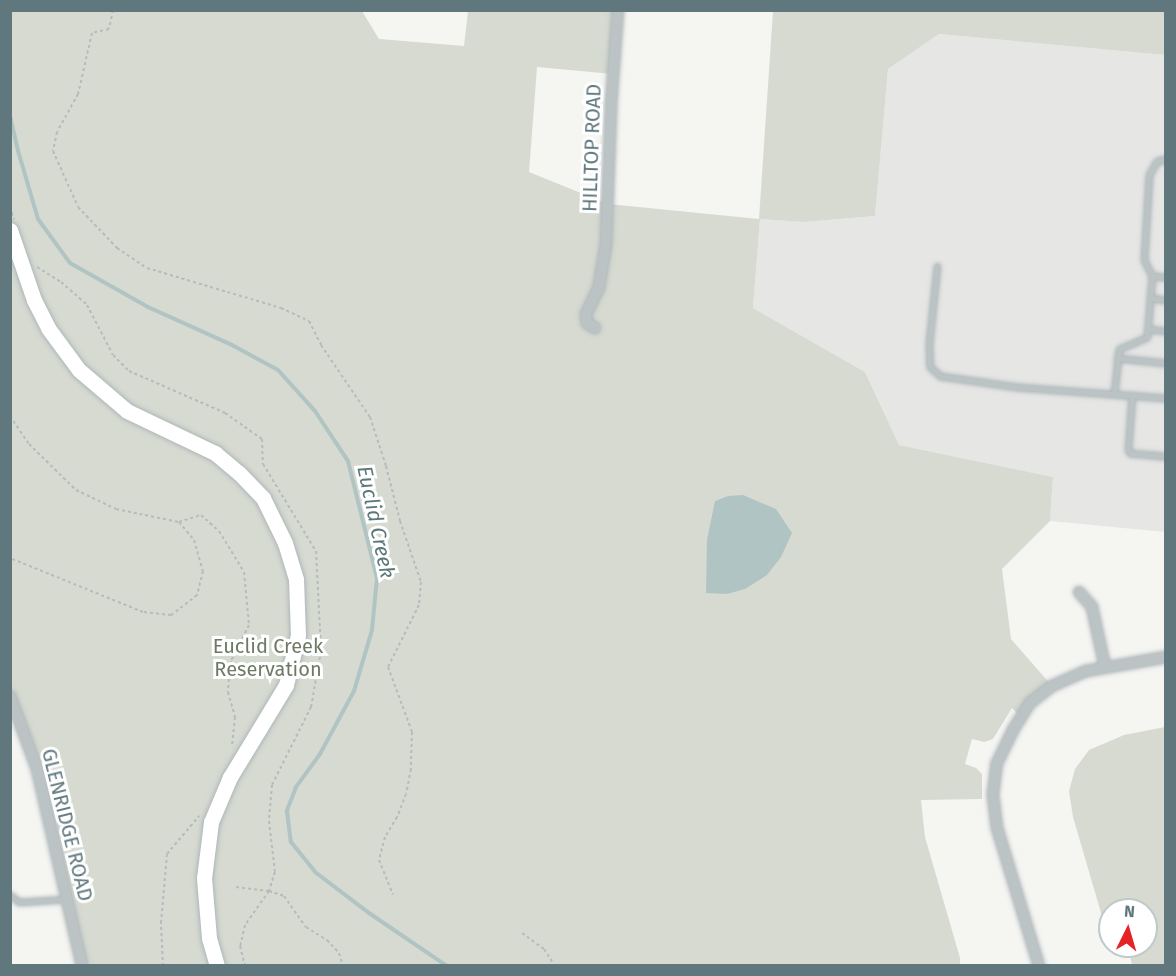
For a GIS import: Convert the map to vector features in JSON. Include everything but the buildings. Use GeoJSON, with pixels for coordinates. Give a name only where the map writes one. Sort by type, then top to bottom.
{"type":"FeatureCollection","features":[{"type":"Feature","properties":{"kind":"street","name":"HILLTOP ROAD"},"geometry":{"type":"LineString","coordinates":[[595,328],[587,323],[586,314],[599,287],[606,243],[611,105],[618,10]]}},
{"type":"Feature","properties":{"kind":"street"},"geometry":{"type":"LineString","coordinates":[[13,227],[34,300],[48,328],[80,370],[126,411],[215,453],[239,473],[263,498],[285,543],[296,579],[298,635],[286,685],[230,777],[211,822],[204,878],[209,938],[217,966]]}},
{"type":"Feature","properties":{"kind":"street"},"geometry":{"type":"LineString","coordinates":[[1079,591],[1092,607],[1105,667]]}},
{"type":"Feature","properties":{"kind":"street"},"geometry":{"type":"LineString","coordinates":[[1038,966],[997,828],[993,794],[997,764],[1013,730],[1030,703],[1052,686],[1086,671],[1166,657]]}},
{"type":"Feature","properties":{"kind":"street","name":"GLENRIDGE ROAD"},"geometry":{"type":"LineString","coordinates":[[10,696],[37,769],[82,966]]}},
{"type":"Feature","properties":{"kind":"lane"},"geometry":{"type":"LineString","coordinates":[[1114,394],[1119,349],[1146,338],[1148,329],[1152,276],[1144,260],[1149,175],[1157,161],[1166,159]]}},
{"type":"Feature","properties":{"kind":"lane"},"geometry":{"type":"LineString","coordinates":[[937,266],[929,344],[930,367],[940,376],[1007,386],[1166,398]]}},
{"type":"Feature","properties":{"kind":"lane"},"geometry":{"type":"LineString","coordinates":[[1152,276],[1166,277]]}},
{"type":"Feature","properties":{"kind":"lane"},"geometry":{"type":"LineString","coordinates":[[1150,298],[1166,300]]}},
{"type":"Feature","properties":{"kind":"lane"},"geometry":{"type":"LineString","coordinates":[[1148,329],[1166,331]]}},
{"type":"Feature","properties":{"kind":"lane"},"geometry":{"type":"LineString","coordinates":[[1117,358],[1166,363]]}},
{"type":"Feature","properties":{"kind":"lane"},"geometry":{"type":"LineString","coordinates":[[1132,395],[1128,450],[1130,453],[1166,456]]}},
{"type":"Feature","properties":{"kind":"lane"},"geometry":{"type":"LineString","coordinates":[[10,895],[19,902],[67,899]]}},
{"type":"Feature","properties":{"kind":"path"},"geometry":{"type":"LineString","coordinates":[[113,10],[109,28],[92,33],[78,93],[57,132],[53,150],[78,207],[117,248],[147,268],[261,302],[309,321],[321,345],[370,417],[386,466],[400,521],[422,582],[420,605],[388,667],[412,732],[411,769],[406,794],[385,837],[379,860],[393,894]]}},
{"type":"Feature","properties":{"kind":"path"},"geometry":{"type":"LineString","coordinates":[[10,207],[13,227]]}},
{"type":"Feature","properties":{"kind":"path"},"geometry":{"type":"LineString","coordinates":[[33,262],[87,305],[112,355],[129,371],[225,413],[262,439],[263,464],[316,551],[321,651],[311,707],[272,785],[269,820],[275,872],[269,891],[245,925],[240,946],[244,966]]}},
{"type":"Feature","properties":{"kind":"path"},"geometry":{"type":"LineString","coordinates":[[10,416],[29,444],[76,490],[116,509],[179,522],[201,515],[219,531],[244,573],[249,625],[231,661],[228,692],[235,717],[232,753]]}},
{"type":"Feature","properties":{"kind":"path"},"geometry":{"type":"LineString","coordinates":[[10,558],[143,612],[171,615],[197,595],[203,571],[194,540],[179,522]]}},
{"type":"Feature","properties":{"kind":"path"},"geometry":{"type":"LineString","coordinates":[[163,966],[161,923],[167,854],[204,809]]}},
{"type":"Feature","properties":{"kind":"path"},"geometry":{"type":"LineString","coordinates":[[236,887],[269,891],[290,900],[306,927],[327,940],[339,953],[343,966]]}},
{"type":"Feature","properties":{"kind":"path"},"geometry":{"type":"LineString","coordinates":[[522,933],[544,949],[555,966]]}},
{"type":"Feature","properties":{"kind":"shaded area"},"geometry":{"type":"Polygon","coordinates":[[[939,34],[1165,55],[1165,532],[1050,521],[1053,477],[899,445],[865,372],[753,308],[760,219],[804,222],[875,216],[888,69],[939,34]]]}},
{"type":"Feature","properties":{"kind":"shaded area"},"geometry":{"type":"Polygon","coordinates":[[[743,495],[776,509],[792,533],[781,557],[767,575],[745,589],[727,594],[706,593],[707,540],[715,501],[728,496],[743,495]]]}},
{"type":"Feature","properties":{"kind":"green space","name":"Euclid Creek Reservation"},"geometry":{"type":"Polygon","coordinates":[[[11,11],[362,11],[379,39],[464,46],[468,11],[618,11],[613,74],[537,67],[529,172],[608,204],[759,219],[773,11],[1165,11],[1165,55],[939,34],[888,69],[875,216],[804,222],[760,219],[753,308],[865,372],[899,445],[1053,477],[1050,521],[1002,569],[1011,639],[1052,686],[1021,717],[1012,708],[993,739],[984,742],[972,739],[965,764],[976,768],[982,774],[982,799],[921,800],[925,837],[960,958],[960,965],[82,965],[42,792],[11,696],[11,11]]]}},
{"type":"Feature","properties":{"kind":"green space"},"geometry":{"type":"Polygon","coordinates":[[[1165,727],[1165,965],[1132,965],[1130,958],[1158,958],[1158,898],[1098,898],[1098,903],[1073,817],[1069,791],[1075,769],[1089,750],[1124,735],[1165,727]]]}},
{"type":"Feature","properties":{"kind":"waterway","name":"Euclid Creek"},"geometry":{"type":"LineString","coordinates":[[10,116],[38,219],[70,263],[148,307],[232,345],[278,370],[315,411],[348,461],[377,578],[372,630],[354,691],[320,754],[296,787],[287,811],[291,842],[315,872],[369,913],[447,966]]}}]}
